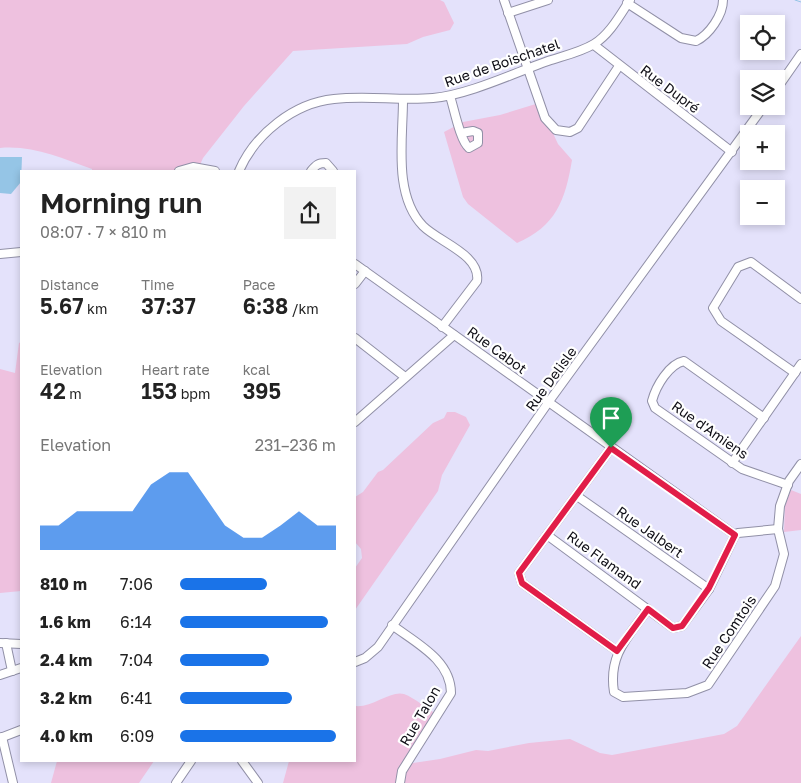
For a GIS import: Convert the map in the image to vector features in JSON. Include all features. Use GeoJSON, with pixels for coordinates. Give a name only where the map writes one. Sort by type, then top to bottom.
{"type":"FeatureCollection","features":[{"type":"Feature","properties":{"kind":"street"},"geometry":{"type":"LineString","coordinates":[[504,0],[544,118],[556,130],[562,132],[578,128],[619,66]]}},
{"type":"Feature","properties":{"kind":"street"},"geometry":{"type":"LineString","coordinates":[[508,13],[548,0]]}},
{"type":"Feature","properties":{"kind":"street"},"geometry":{"type":"LineString","coordinates":[[628,2],[681,38],[696,41],[709,32],[722,9],[723,0]]}},
{"type":"Feature","properties":{"kind":"street","name":"Rue de Boischatel"},"geometry":{"type":"LineString","coordinates":[[240,170],[258,140],[273,126],[301,108],[335,99],[403,100],[450,96],[594,45],[613,25],[628,2]]}},
{"type":"Feature","properties":{"kind":"street","name":"Rue Dupré"},"geometry":{"type":"LineString","coordinates":[[594,45],[732,152]]}},
{"type":"Feature","properties":{"kind":"street"},"geometry":{"type":"LineString","coordinates":[[785,77],[801,54]]}},
{"type":"Feature","properties":{"kind":"street"},"geometry":{"type":"LineString","coordinates":[[450,96],[461,133]]}},
{"type":"Feature","properties":{"kind":"street"},"geometry":{"type":"LineString","coordinates":[[403,100],[403,174],[406,196],[424,227],[473,262],[478,274],[477,280],[442,326]]}},
{"type":"Feature","properties":{"kind":"street","name":"Rue Delisle"},"geometry":{"type":"LineString","coordinates":[[356,662],[365,658],[378,647],[549,403],[758,115]]}},
{"type":"Feature","properties":{"kind":"street"},"geometry":{"type":"LineString","coordinates":[[312,170],[316,165],[322,163],[332,170]]}},
{"type":"Feature","properties":{"kind":"street"},"geometry":{"type":"LineString","coordinates":[[181,170],[199,167],[211,170]]}},
{"type":"Feature","properties":{"kind":"street"},"geometry":{"type":"LineString","coordinates":[[0,254],[20,252]]}},
{"type":"Feature","properties":{"kind":"street"},"geometry":{"type":"LineString","coordinates":[[795,373],[721,320],[713,308],[738,267],[751,262],[801,299]]}},
{"type":"Feature","properties":{"kind":"street","name":"Rue Cabot"},"geometry":{"type":"LineString","coordinates":[[356,265],[735,535]]}},
{"type":"Feature","properties":{"kind":"street"},"geometry":{"type":"LineString","coordinates":[[356,283],[364,271]]}},
{"type":"Feature","properties":{"kind":"street"},"geometry":{"type":"LineString","coordinates":[[356,420],[454,335]]}},
{"type":"Feature","properties":{"kind":"street"},"geometry":{"type":"LineString","coordinates":[[356,339],[405,377]]}},
{"type":"Feature","properties":{"kind":"street","name":"Rue d'Amiens"},"geometry":{"type":"LineString","coordinates":[[764,418],[684,361],[675,364],[662,380],[652,401],[655,408],[732,463],[742,469],[788,485]]}},
{"type":"Feature","properties":{"kind":"street"},"geometry":{"type":"LineString","coordinates":[[732,463],[801,364]]}},
{"type":"Feature","properties":{"kind":"street"},"geometry":{"type":"LineString","coordinates":[[611,448],[519,573],[522,583],[617,651],[648,609]]}},
{"type":"Feature","properties":{"kind":"street","name":"Rue Comtois"},"geometry":{"type":"LineString","coordinates":[[617,651],[612,676],[614,692],[623,697],[687,693],[708,685],[775,586],[784,554],[778,529],[780,506],[788,485],[801,464]]}},
{"type":"Feature","properties":{"kind":"street","name":"Rue Jalbert"},"geometry":{"type":"LineString","coordinates":[[577,496],[709,588]]}},
{"type":"Feature","properties":{"kind":"street"},"geometry":{"type":"LineString","coordinates":[[735,535],[738,533],[778,529]]}},
{"type":"Feature","properties":{"kind":"street","name":"Rue Flamand"},"geometry":{"type":"LineString","coordinates":[[547,535],[673,628],[682,626],[709,588],[735,535]]}},
{"type":"Feature","properties":{"kind":"street","name":"Rue Talon"},"geometry":{"type":"LineString","coordinates":[[392,625],[436,658],[447,672],[451,687],[451,693],[402,771],[400,783]]}},
{"type":"Feature","properties":{"kind":"street"},"geometry":{"type":"LineString","coordinates":[[12,671],[3,643],[20,644]]}},
{"type":"Feature","properties":{"kind":"street"},"geometry":{"type":"LineString","coordinates":[[0,675],[20,668]]}},
{"type":"Feature","properties":{"kind":"street"},"geometry":{"type":"LineString","coordinates":[[14,783],[1,738],[20,730]]}},
{"type":"Feature","properties":{"kind":"street"},"geometry":{"type":"LineString","coordinates":[[179,782],[190,762]]}},
{"type":"Feature","properties":{"kind":"street"},"geometry":{"type":"LineString","coordinates":[[243,762],[258,783]]}},
{"type":"Feature","properties":{"kind":"shaded area"},"geometry":{"type":"Polygon","coordinates":[[[0,0],[440,0],[444,2],[454,23],[450,30],[423,37],[407,44],[293,51],[244,106],[203,158],[199,167],[208,170],[92,170],[35,150],[0,148],[0,0]]]}},
{"type":"Feature","properties":{"kind":"shaded area"},"geometry":{"type":"Polygon","coordinates":[[[539,103],[558,144],[572,160],[566,188],[556,211],[541,229],[517,243],[468,204],[463,197],[444,132],[463,122],[500,115],[539,103]]]}},
{"type":"Feature","properties":{"kind":"shaded area"},"geometry":{"type":"Polygon","coordinates":[[[19,343],[20,591],[0,593],[0,369],[15,373],[19,343]]]}},
{"type":"Feature","properties":{"kind":"shaded area"},"geometry":{"type":"Polygon","coordinates":[[[447,412],[455,412],[466,417],[470,425],[442,475],[438,491],[356,609],[356,567],[362,558],[361,549],[356,543],[356,496],[363,492],[378,472],[383,470],[433,423],[444,418],[447,412]]]}},
{"type":"Feature","properties":{"kind":"shaded area"},"geometry":{"type":"Polygon","coordinates":[[[791,490],[801,494],[801,530],[784,532],[785,505],[791,490]]]}},
{"type":"Feature","properties":{"kind":"shaded area"},"geometry":{"type":"Polygon","coordinates":[[[801,636],[801,783],[283,783],[289,762],[356,762],[356,706],[368,704],[399,693],[412,698],[438,715],[411,761],[413,763],[440,759],[476,750],[488,751],[529,743],[570,739],[600,753],[612,755],[724,734],[737,726],[801,636]]]}},
{"type":"Feature","properties":{"kind":"shaded area"},"geometry":{"type":"Polygon","coordinates":[[[57,762],[153,762],[139,783],[51,783],[57,762]]]}},
{"type":"Feature","properties":{"kind":"water"},"geometry":{"type":"Polygon","coordinates":[[[0,157],[22,157],[20,183],[11,194],[0,193],[0,157]]]}},
{"type":"Feature","properties":{"kind":"waterway"},"geometry":{"type":"LineString","coordinates":[[795,0],[801,2]]}},
{"type":"Feature","properties":{"kind":"route"},"geometry":{"type":"LineString","coordinates":[[611,448],[735,535],[709,588],[682,626],[673,628],[648,609],[617,651],[522,583],[519,573],[611,448]]}}]}
